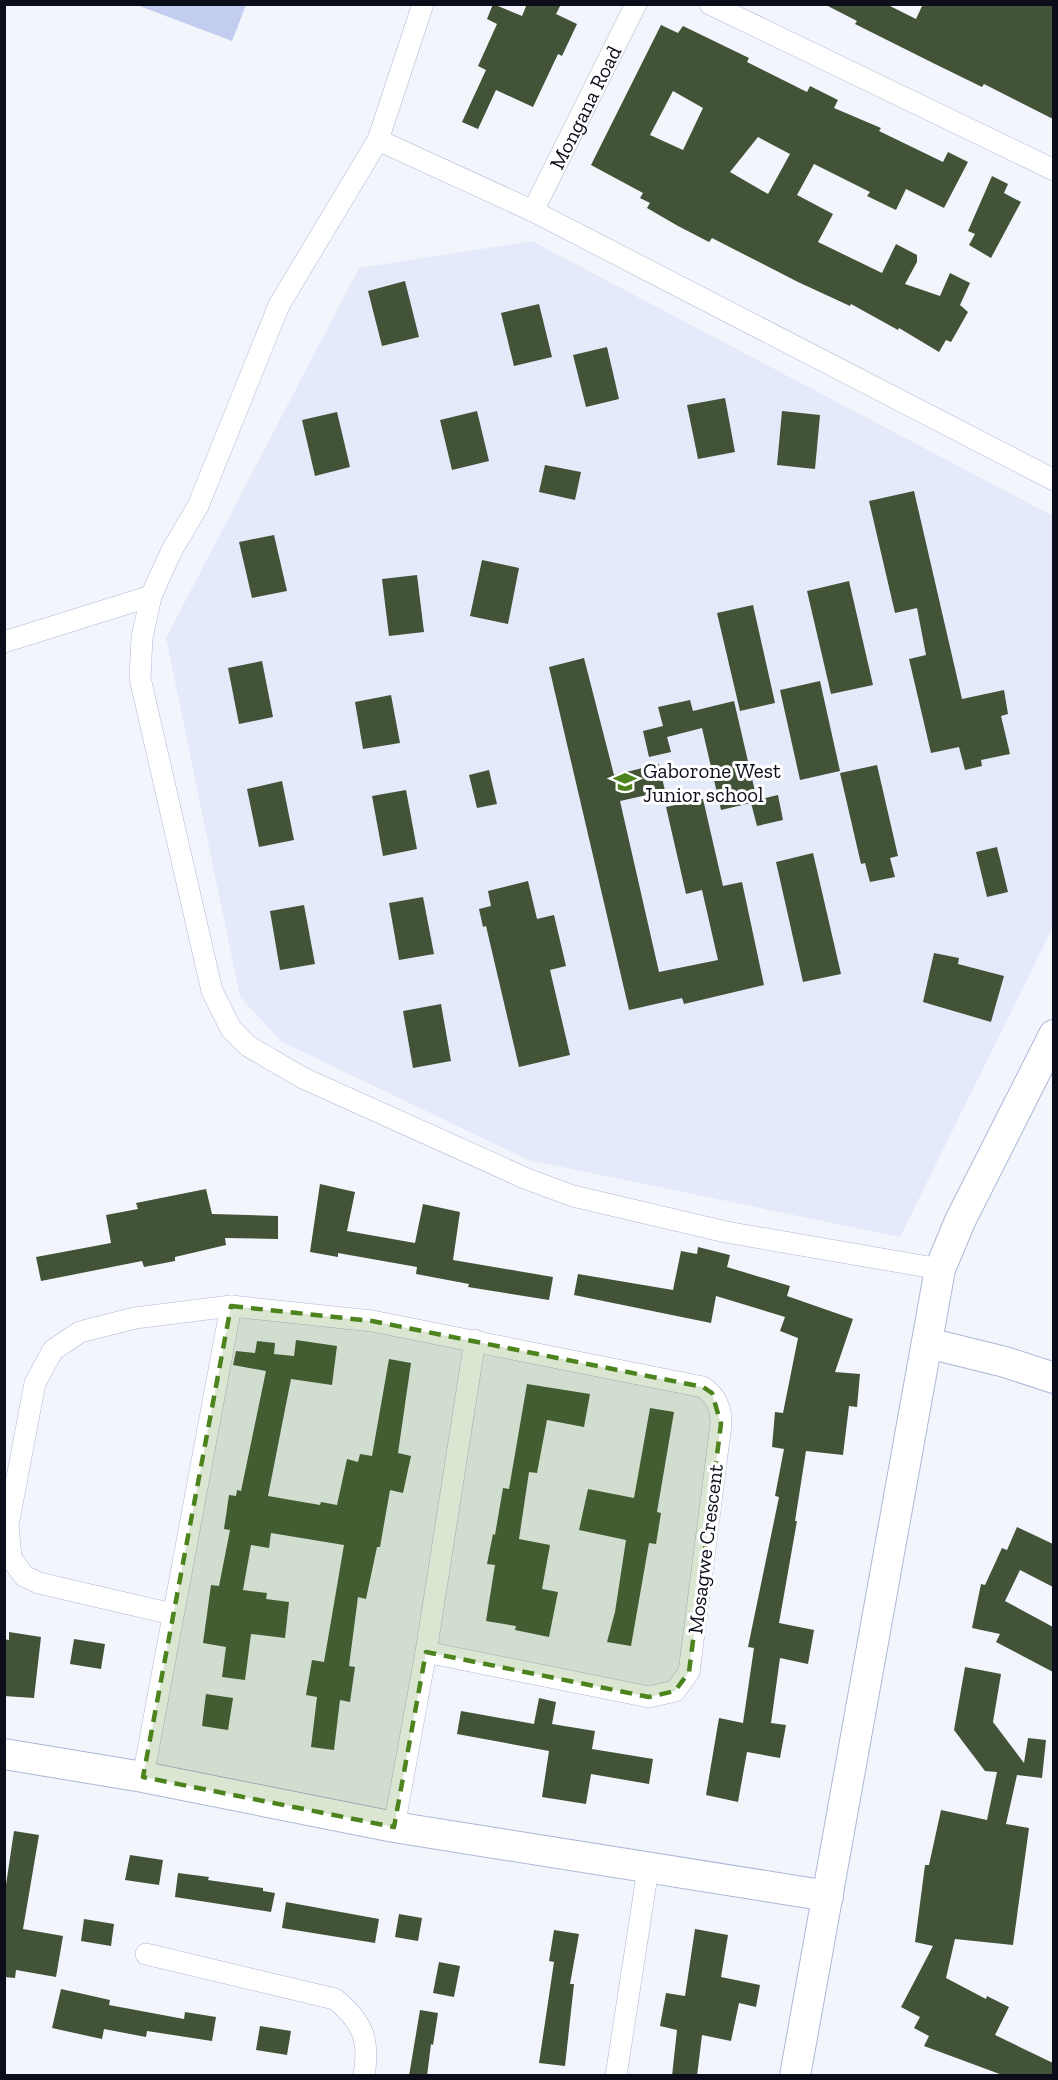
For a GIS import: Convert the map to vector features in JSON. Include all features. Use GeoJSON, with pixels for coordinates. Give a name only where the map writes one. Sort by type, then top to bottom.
{"type":"FeatureCollection","features":[{"type":"Feature","properties":{"kind":"street"},"geometry":{"type":"LineString","coordinates":[[423,4],[378,140],[279,305],[198,506],[172,550],[151,597],[142,638],[140,678],[212,991],[231,1029],[248,1046],[303,1078],[527,1179],[573,1196],[726,1232],[940,1269]]}},
{"type":"Feature","properties":{"kind":"street","name":"Mongana Road"},"geometry":{"type":"LineString","coordinates":[[533,211],[636,4]]}},
{"type":"Feature","properties":{"kind":"street"},"geometry":{"type":"LineString","coordinates":[[710,4],[1053,170]]}},
{"type":"Feature","properties":{"kind":"street"},"geometry":{"type":"LineString","coordinates":[[378,140],[533,211],[1053,480]]}},
{"type":"Feature","properties":{"kind":"street"},"geometry":{"type":"LineString","coordinates":[[4,642],[151,597]]}},
{"type":"Feature","properties":{"kind":"street"},"geometry":{"type":"LineString","coordinates":[[795,2076],[940,1269],[960,1221],[1053,1035]]}},
{"type":"Feature","properties":{"kind":"street"},"geometry":{"type":"LineString","coordinates":[[144,1777],[172,1614],[231,1306]]}},
{"type":"Feature","properties":{"kind":"street","name":"Mosagwe Crescent"},"geometry":{"type":"LineString","coordinates":[[172,1614],[39,1583],[24,1576],[11,1558],[8,1525],[35,1383],[53,1350],[80,1332],[135,1318],[231,1306],[372,1321],[703,1387],[717,1401],[722,1424],[689,1672],[675,1691],[649,1697],[426,1652]]}},
{"type":"Feature","properties":{"kind":"street"},"geometry":{"type":"LineString","coordinates":[[394,1827],[426,1652],[475,1340]]}},
{"type":"Feature","properties":{"kind":"street"},"geometry":{"type":"LineString","coordinates":[[928,1343],[1005,1362],[1053,1378]]}},
{"type":"Feature","properties":{"kind":"street"},"geometry":{"type":"LineString","coordinates":[[4,1754],[144,1777],[394,1827],[828,1896]]}},
{"type":"Feature","properties":{"kind":"street"},"geometry":{"type":"LineString","coordinates":[[616,2076],[648,1869]]}},
{"type":"Feature","properties":{"kind":"street"},"geometry":{"type":"LineString","coordinates":[[146,1954],[335,1999],[354,2014],[364,2035],[367,2059],[364,2076]]}},
{"type":"Feature","properties":{"kind":"highlighted area"},"geometry":{"type":"Polygon","coordinates":[[[231,1306],[372,1321],[703,1387],[712,1393],[721,1424],[689,1672],[675,1691],[649,1697],[426,1652],[394,1827],[143,1777],[231,1306]]]}},
{"type":"Feature","properties":{"kind":"shaded area"},"geometry":{"type":"Polygon","coordinates":[[[137,5],[246,5],[232,41],[137,5]]]}},
{"type":"Feature","properties":{"kind":"shaded area","name":"Gaborone West Junior school"},"geometry":{"type":"Polygon","coordinates":[[[532,241],[1053,516],[1053,927],[900,1237],[528,1160],[282,1042],[240,997],[166,638],[359,268],[532,241]]]}},
{"type":"Feature","properties":{"kind":"building"},"geometry":{"type":"Polygon","coordinates":[[[493,4],[522,16],[527,4],[561,4],[556,14],[577,24],[562,56],[558,54],[533,107],[496,90],[478,129],[462,122],[486,70],[478,66],[497,24],[487,19],[493,4]]]}},
{"type":"Feature","properties":{"kind":"building"},"geometry":{"type":"Polygon","coordinates":[[[824,4],[886,4],[916,19],[923,4],[1053,4],[1053,119],[984,84],[982,87],[855,24],[857,21],[824,4]]]}},
{"type":"Feature","properties":{"kind":"building"},"geometry":{"type":"Polygon","coordinates":[[[661,25],[678,33],[683,26],[749,58],[747,62],[807,92],[810,86],[838,100],[834,108],[881,128],[879,131],[943,162],[948,152],[968,162],[944,208],[906,189],[896,210],[867,196],[870,192],[814,164],[797,195],[833,214],[818,242],[882,273],[896,244],[917,255],[917,262],[905,284],[940,296],[950,273],[970,283],[960,305],[968,312],[951,342],[946,340],[939,352],[899,328],[898,330],[851,304],[850,306],[798,282],[712,238],[709,242],[678,226],[647,208],[650,203],[640,198],[643,193],[591,165],[661,25]],[[673,91],[650,135],[683,150],[703,108],[673,91]],[[758,137],[730,172],[768,194],[790,154],[758,137]]]}},
{"type":"Feature","properties":{"kind":"building"},"geometry":{"type":"Polygon","coordinates":[[[992,176],[1008,184],[1004,193],[1021,202],[991,258],[969,245],[975,234],[968,231],[992,176]]]}},
{"type":"Feature","properties":{"kind":"building"},"geometry":{"type":"Polygon","coordinates":[[[405,281],[419,337],[382,346],[368,291],[405,281]]]}},
{"type":"Feature","properties":{"kind":"building"},"geometry":{"type":"Polygon","coordinates":[[[539,304],[552,357],[514,366],[501,313],[539,304]]]}},
{"type":"Feature","properties":{"kind":"building"},"geometry":{"type":"Polygon","coordinates":[[[607,347],[619,399],[586,407],[573,355],[607,347]]]}},
{"type":"Feature","properties":{"kind":"building"},"geometry":{"type":"Polygon","coordinates":[[[725,398],[735,452],[698,459],[687,405],[725,398]]]}},
{"type":"Feature","properties":{"kind":"building"},"geometry":{"type":"Polygon","coordinates":[[[477,411],[489,461],[452,470],[440,420],[477,411]]]}},
{"type":"Feature","properties":{"kind":"building"},"geometry":{"type":"Polygon","coordinates":[[[782,411],[820,415],[815,469],[777,465],[782,411]]]}},
{"type":"Feature","properties":{"kind":"building"},"geometry":{"type":"Polygon","coordinates":[[[337,412],[350,467],[315,476],[302,420],[337,412]]]}},
{"type":"Feature","properties":{"kind":"building"},"geometry":{"type":"Polygon","coordinates":[[[545,465],[581,472],[575,500],[539,492],[545,465]]]}},
{"type":"Feature","properties":{"kind":"building"},"geometry":{"type":"Polygon","coordinates":[[[914,491],[962,699],[1004,690],[1008,714],[1001,716],[1010,754],[981,760],[982,766],[965,770],[959,747],[931,753],[909,659],[926,655],[917,608],[895,613],[869,501],[914,491]]]}},
{"type":"Feature","properties":{"kind":"building"},"geometry":{"type":"Polygon","coordinates":[[[274,535],[287,591],[252,598],[239,542],[274,535]]]}},
{"type":"Feature","properties":{"kind":"building"},"geometry":{"type":"Polygon","coordinates":[[[482,560],[519,568],[508,624],[470,616],[482,560]]]}},
{"type":"Feature","properties":{"kind":"building"},"geometry":{"type":"Polygon","coordinates":[[[417,575],[424,632],[389,636],[382,579],[417,575]]]}},
{"type":"Feature","properties":{"kind":"building"},"geometry":{"type":"Polygon","coordinates":[[[849,581],[873,685],[831,694],[807,591],[849,581]]]}},
{"type":"Feature","properties":{"kind":"building"},"geometry":{"type":"Polygon","coordinates":[[[753,605],[775,703],[740,711],[717,613],[753,605]]]}},
{"type":"Feature","properties":{"kind":"building"},"geometry":{"type":"Polygon","coordinates":[[[584,658],[614,775],[659,764],[665,791],[620,801],[659,972],[718,960],[702,890],[686,894],[666,807],[703,799],[723,886],[742,882],[764,985],[684,1004],[682,998],[629,1010],[549,667],[584,658]]]}},
{"type":"Feature","properties":{"kind":"building"},"geometry":{"type":"Polygon","coordinates":[[[262,661],[273,717],[239,724],[228,668],[262,661]]]}},
{"type":"Feature","properties":{"kind":"building"},"geometry":{"type":"Polygon","coordinates":[[[820,681],[840,771],[800,780],[780,690],[820,681]]]}},
{"type":"Feature","properties":{"kind":"building"},"geometry":{"type":"Polygon","coordinates":[[[391,695],[400,743],[363,749],[355,702],[391,695]]]}},
{"type":"Feature","properties":{"kind":"building"},"geometry":{"type":"Polygon","coordinates":[[[690,700],[693,711],[734,701],[757,800],[778,795],[783,820],[757,826],[751,803],[721,810],[702,728],[667,737],[671,752],[649,757],[643,731],[663,726],[658,707],[690,700]]]}},
{"type":"Feature","properties":{"kind":"building"},"geometry":{"type":"Polygon","coordinates":[[[877,765],[898,856],[890,858],[895,877],[870,882],[865,863],[861,864],[840,773],[877,765]]]}},
{"type":"Feature","properties":{"kind":"building"},"geometry":{"type":"Polygon","coordinates":[[[489,770],[497,804],[477,808],[469,775],[489,770]]]}},
{"type":"Feature","properties":{"kind":"building"},"geometry":{"type":"Polygon","coordinates":[[[282,781],[294,840],[259,847],[247,789],[282,781]]]}},
{"type":"Feature","properties":{"kind":"building"},"geometry":{"type":"Polygon","coordinates":[[[406,790],[417,849],[383,856],[372,796],[406,790]]]}},
{"type":"Feature","properties":{"kind":"building"},"geometry":{"type":"Polygon","coordinates":[[[997,847],[1008,892],[987,897],[976,852],[997,847]]]}},
{"type":"Feature","properties":{"kind":"building"},"geometry":{"type":"Polygon","coordinates":[[[813,853],[841,974],[803,982],[776,862],[813,853]]]}},
{"type":"Feature","properties":{"kind":"building"},"geometry":{"type":"Polygon","coordinates":[[[528,881],[537,919],[554,915],[566,966],[550,970],[570,1055],[519,1067],[486,926],[483,927],[479,909],[491,906],[488,891],[528,881]]]}},
{"type":"Feature","properties":{"kind":"building"},"geometry":{"type":"Polygon","coordinates":[[[423,897],[434,954],[399,960],[389,903],[423,897]]]}},
{"type":"Feature","properties":{"kind":"building"},"geometry":{"type":"Polygon","coordinates":[[[304,905],[315,964],[280,970],[270,911],[304,905]]]}},
{"type":"Feature","properties":{"kind":"building"},"geometry":{"type":"Polygon","coordinates":[[[934,953],[959,958],[958,964],[1004,976],[991,1022],[923,1002],[934,953]]]}},
{"type":"Feature","properties":{"kind":"building"},"geometry":{"type":"Polygon","coordinates":[[[441,1004],[451,1061],[413,1068],[403,1011],[441,1004]]]}},
{"type":"Feature","properties":{"kind":"building"},"geometry":{"type":"Polygon","coordinates":[[[320,1184],[355,1192],[347,1231],[415,1243],[423,1204],[460,1212],[453,1260],[553,1277],[549,1300],[468,1287],[469,1284],[416,1274],[417,1267],[338,1253],[338,1257],[310,1252],[320,1184]]]}},
{"type":"Feature","properties":{"kind":"building"},"geometry":{"type":"Polygon","coordinates":[[[206,1189],[212,1214],[278,1216],[278,1239],[225,1238],[226,1245],[175,1257],[175,1261],[144,1267],[142,1261],[41,1281],[36,1257],[111,1243],[106,1215],[138,1209],[136,1203],[206,1189]]]}},
{"type":"Feature","properties":{"kind":"building"},"geometry":{"type":"Polygon","coordinates":[[[698,1247],[730,1255],[727,1267],[790,1286],[787,1296],[853,1319],[835,1372],[860,1374],[857,1407],[849,1406],[843,1455],[806,1451],[795,1521],[797,1521],[779,1623],[814,1630],[808,1664],[780,1658],[771,1723],[786,1725],[780,1758],[747,1752],[738,1802],[706,1795],[719,1718],[743,1723],[754,1648],[748,1647],[779,1497],[775,1496],[784,1449],[772,1447],[775,1412],[783,1413],[798,1338],[780,1331],[785,1317],[716,1296],[711,1323],[574,1295],[578,1274],[673,1290],[681,1251],[697,1254],[698,1247]]]}},
{"type":"Feature","properties":{"kind":"building"},"geometry":{"type":"Polygon","coordinates":[[[296,1340],[337,1346],[332,1385],[291,1379],[268,1496],[320,1505],[321,1502],[337,1505],[347,1459],[358,1462],[360,1454],[372,1456],[389,1359],[411,1363],[398,1453],[411,1456],[403,1493],[390,1490],[380,1547],[377,1547],[366,1599],[358,1597],[349,1666],[355,1667],[350,1702],[340,1700],[334,1750],[311,1747],[317,1697],[306,1695],[312,1660],[324,1662],[344,1545],[271,1533],[269,1548],[251,1545],[243,1590],[267,1593],[266,1599],[289,1602],[285,1638],[251,1634],[245,1680],[222,1677],[226,1647],[203,1643],[211,1585],[219,1586],[230,1530],[224,1529],[229,1495],[236,1496],[237,1490],[241,1491],[266,1371],[233,1365],[236,1351],[255,1353],[257,1341],[275,1343],[274,1354],[294,1356],[296,1340]]]}},
{"type":"Feature","properties":{"kind":"building"},"geometry":{"type":"Polygon","coordinates":[[[527,1384],[590,1394],[584,1427],[547,1420],[537,1473],[529,1472],[519,1539],[550,1545],[542,1589],[558,1592],[549,1637],[515,1630],[516,1626],[486,1621],[495,1565],[487,1564],[493,1534],[495,1535],[503,1488],[509,1489],[527,1384]]]}},
{"type":"Feature","properties":{"kind":"building"},"geometry":{"type":"Polygon","coordinates":[[[650,1408],[674,1412],[657,1512],[661,1513],[656,1544],[649,1543],[631,1646],[607,1642],[615,1612],[626,1540],[579,1530],[588,1489],[634,1498],[650,1408]]]}},
{"type":"Feature","properties":{"kind":"building"},"geometry":{"type":"Polygon","coordinates":[[[1017,1527],[1053,1544],[1053,1587],[1020,1570],[1005,1601],[1053,1627],[1053,1672],[996,1642],[1000,1634],[972,1628],[981,1584],[985,1585],[1002,1548],[1007,1550],[1017,1527]]]}},
{"type":"Feature","properties":{"kind":"building"},"geometry":{"type":"Polygon","coordinates":[[[9,1632],[41,1637],[34,1698],[4,1696],[4,1639],[9,1640],[9,1632]]]}},
{"type":"Feature","properties":{"kind":"building"},"geometry":{"type":"Polygon","coordinates":[[[74,1639],[105,1644],[101,1669],[70,1664],[74,1639]]]}},
{"type":"Feature","properties":{"kind":"building"},"geometry":{"type":"Polygon","coordinates":[[[965,1667],[1001,1674],[993,1722],[1024,1763],[1028,1738],[1046,1740],[1042,1778],[1017,1775],[1006,1824],[1029,1828],[1013,1945],[955,1939],[946,1978],[986,1999],[987,1996],[1009,2007],[995,2035],[1053,2063],[1053,2076],[1005,2076],[924,2046],[929,2036],[914,2028],[920,2017],[901,2007],[933,1946],[915,1942],[925,1865],[929,1865],[941,1810],[987,1820],[997,1772],[985,1771],[954,1730],[965,1667]]]}},
{"type":"Feature","properties":{"kind":"building"},"geometry":{"type":"Polygon","coordinates":[[[206,1694],[233,1698],[228,1730],[202,1726],[206,1694]]]}},
{"type":"Feature","properties":{"kind":"building"},"geometry":{"type":"Polygon","coordinates":[[[539,1698],[556,1702],[552,1724],[595,1731],[592,1749],[653,1759],[649,1784],[591,1774],[586,1804],[542,1797],[549,1751],[457,1734],[461,1711],[534,1724],[539,1698]]]}},
{"type":"Feature","properties":{"kind":"building"},"geometry":{"type":"Polygon","coordinates":[[[14,1831],[39,1835],[23,1929],[63,1936],[56,1977],[16,1970],[15,1978],[4,1977],[4,1898],[14,1831]]]}},
{"type":"Feature","properties":{"kind":"building"},"geometry":{"type":"Polygon","coordinates":[[[130,1855],[163,1860],[159,1885],[125,1880],[130,1855]]]}},
{"type":"Feature","properties":{"kind":"building"},"geometry":{"type":"Polygon","coordinates":[[[178,1873],[263,1888],[263,1891],[275,1893],[271,1912],[175,1897],[178,1873]]]}},
{"type":"Feature","properties":{"kind":"building"},"geometry":{"type":"Polygon","coordinates":[[[286,1902],[379,1919],[375,1943],[282,1928],[286,1902]]]}},
{"type":"Feature","properties":{"kind":"building"},"geometry":{"type":"Polygon","coordinates":[[[399,1914],[422,1918],[418,1941],[395,1937],[399,1914]]]}},
{"type":"Feature","properties":{"kind":"building"},"geometry":{"type":"Polygon","coordinates":[[[84,1919],[114,1924],[111,1946],[81,1941],[84,1919]]]}},
{"type":"Feature","properties":{"kind":"building"},"geometry":{"type":"Polygon","coordinates":[[[695,1929],[728,1935],[721,1977],[760,1985],[756,2007],[739,2003],[731,2041],[702,2035],[697,2076],[672,2076],[677,2030],[660,2026],[666,1993],[685,1996],[695,1929]]]}},
{"type":"Feature","properties":{"kind":"building"},"geometry":{"type":"Polygon","coordinates":[[[554,1930],[579,1934],[570,1984],[574,1984],[565,2066],[539,2063],[554,1962],[549,1961],[554,1930]]]}},
{"type":"Feature","properties":{"kind":"building"},"geometry":{"type":"Polygon","coordinates":[[[439,1962],[460,1966],[454,1997],[433,1993],[439,1962]]]}},
{"type":"Feature","properties":{"kind":"building"},"geometry":{"type":"Polygon","coordinates":[[[61,1989],[110,2000],[109,2005],[184,2019],[185,2012],[216,2017],[212,2041],[147,2031],[146,2037],[104,2029],[102,2039],[52,2028],[61,1989]]]}},
{"type":"Feature","properties":{"kind":"building"},"geometry":{"type":"Polygon","coordinates":[[[420,2010],[438,2013],[433,2045],[431,2044],[427,2076],[409,2076],[420,2010]]]}},
{"type":"Feature","properties":{"kind":"building"},"geometry":{"type":"Polygon","coordinates":[[[260,2026],[291,2031],[287,2055],[256,2050],[260,2026]]]}},
{"type":"Feature","properties":{"kind":"place","name":"Gaborone West Junior school"},"geometry":{"type":"Point","coordinates":[625,782]}}]}
